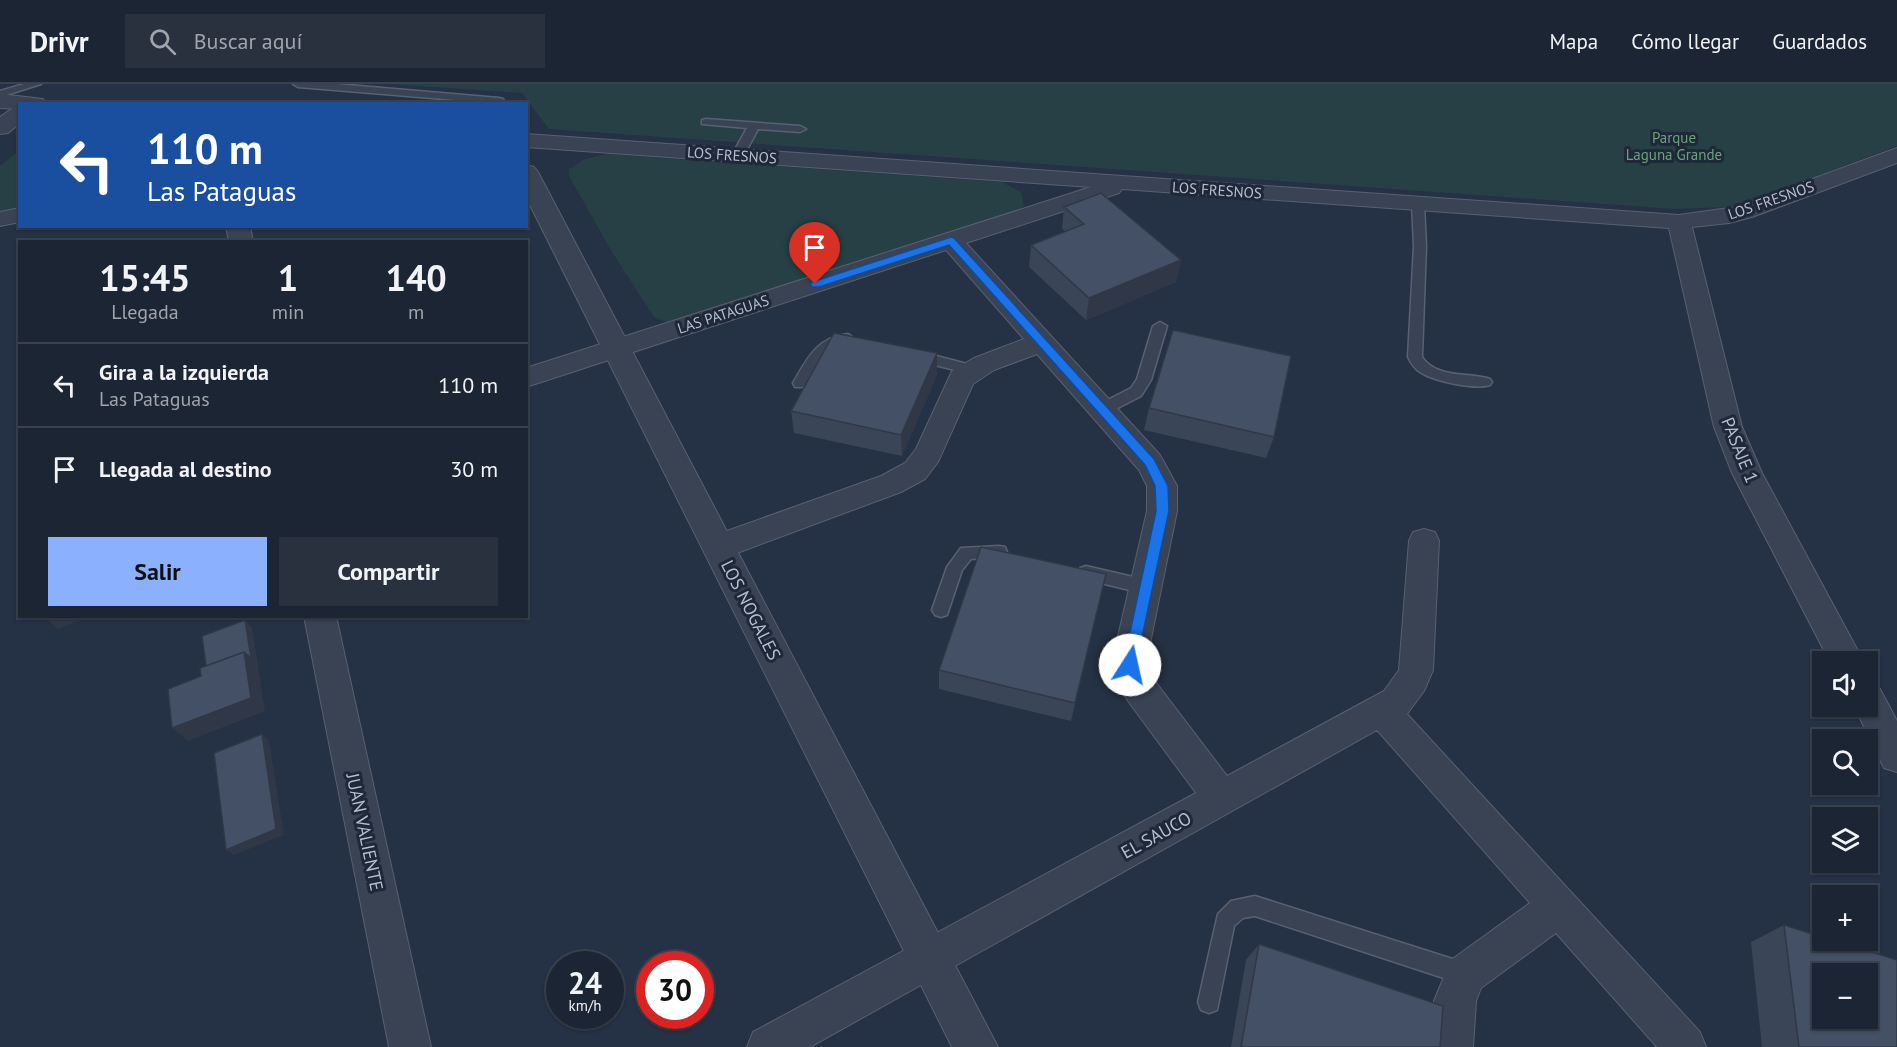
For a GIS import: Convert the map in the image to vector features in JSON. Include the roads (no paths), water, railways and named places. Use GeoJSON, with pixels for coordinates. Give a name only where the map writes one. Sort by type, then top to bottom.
{"type":"FeatureCollection","features":[{"type":"Feature","properties":{"kind":"street"},"geometry":{"type":"LineString","coordinates":[[0,101],[18,102]]}},
{"type":"Feature","properties":{"kind":"street"},"geometry":{"type":"LineString","coordinates":[[0,128],[18,114]]}},
{"type":"Feature","properties":{"kind":"street","name":"LOS FRESNOS"},"geometry":{"type":"LineString","coordinates":[[528,140],[1679,222],[1744,212],[1897,155]]}},
{"type":"Feature","properties":{"kind":"street","name":"LOS NOGALES"},"geometry":{"type":"LineString","coordinates":[[528,176],[975,1047]]}},
{"type":"Feature","properties":{"kind":"street","name":"LAS PATAGUAS"},"geometry":{"type":"LineString","coordinates":[[528,377],[1126,183]]}},
{"type":"Feature","properties":{"kind":"street"},"geometry":{"type":"LineString","coordinates":[[0,219],[18,215]]}},
{"type":"Feature","properties":{"kind":"street","name":"PASAJE 1"},"geometry":{"type":"LineString","coordinates":[[1679,222],[1728,427],[1747,472],[1841,651]]}},
{"type":"Feature","properties":{"kind":"street"},"geometry":{"type":"LineString","coordinates":[[951,241],[1150,463],[1162,486],[1162,511],[1131,658],[1131,673],[1134,682],[1222,799]]}},
{"type":"Feature","properties":{"kind":"street"},"geometry":{"type":"LineString","coordinates":[[718,547],[891,483],[915,471],[928,454],[962,378],[974,370],[1043,342]]}},
{"type":"Feature","properties":{"kind":"street","name":"EL SAUCO"},"geometry":{"type":"LineString","coordinates":[[768,1047],[1396,702],[1406,691],[1416,670],[1424,541]]}},
{"type":"Feature","properties":{"kind":"street","name":"JUAN VALIENTE"},"geometry":{"type":"LineString","coordinates":[[320,618],[410,1047]]}},
{"type":"Feature","properties":{"kind":"street"},"geometry":{"type":"LineString","coordinates":[[1382,711],[1685,1047]]}},
{"type":"Feature","properties":{"kind":"street"},"geometry":{"type":"LineString","coordinates":[[1877,717],[1897,756]]}},
{"type":"Feature","properties":{"kind":"street"},"geometry":{"type":"LineString","coordinates":[[1452,1047],[1455,1001],[1465,974],[1558,907]]}},
{"type":"Feature","properties":{"kind":"lane"},"geometry":{"type":"LineString","coordinates":[[0,94],[36,84]]}},
{"type":"Feature","properties":{"kind":"lane"},"geometry":{"type":"LineString","coordinates":[[298,84],[499,102]]}},
{"type":"Feature","properties":{"kind":"lane"},"geometry":{"type":"LineString","coordinates":[[706,122],[800,129]]}},
{"type":"Feature","properties":{"kind":"lane"},"geometry":{"type":"LineString","coordinates":[[738,155],[754,126]]}},
{"type":"Feature","properties":{"kind":"lane"},"geometry":{"type":"LineString","coordinates":[[1418,205],[1420,246],[1415,357],[1419,366],[1432,373],[1485,382]]}},
{"type":"Feature","properties":{"kind":"lane"},"geometry":{"type":"LineString","coordinates":[[1102,409],[1136,392],[1144,380],[1160,326]]}},
{"type":"Feature","properties":{"kind":"lane"},"geometry":{"type":"LineString","coordinates":[[800,384],[825,345],[833,340],[858,341]]}},
{"type":"Feature","properties":{"kind":"lane"},"geometry":{"type":"LineString","coordinates":[[904,353],[974,370]]}},
{"type":"Feature","properties":{"kind":"lane"},"geometry":{"type":"LineString","coordinates":[[941,610],[955,567],[968,554],[993,550],[1015,555]]}},
{"type":"Feature","properties":{"kind":"lane"},"geometry":{"type":"LineString","coordinates":[[1070,569],[1146,587]]}},
{"type":"Feature","properties":{"kind":"lane"},"geometry":{"type":"LineString","coordinates":[[1209,1002],[1225,921],[1238,908],[1255,906],[1465,974]]}},
{"type":"Feature","properties":{"kind":"park label","name":"Parque Laguna Grande"},"geometry":{"type":"Point","coordinates":[1674,146]}}]}
